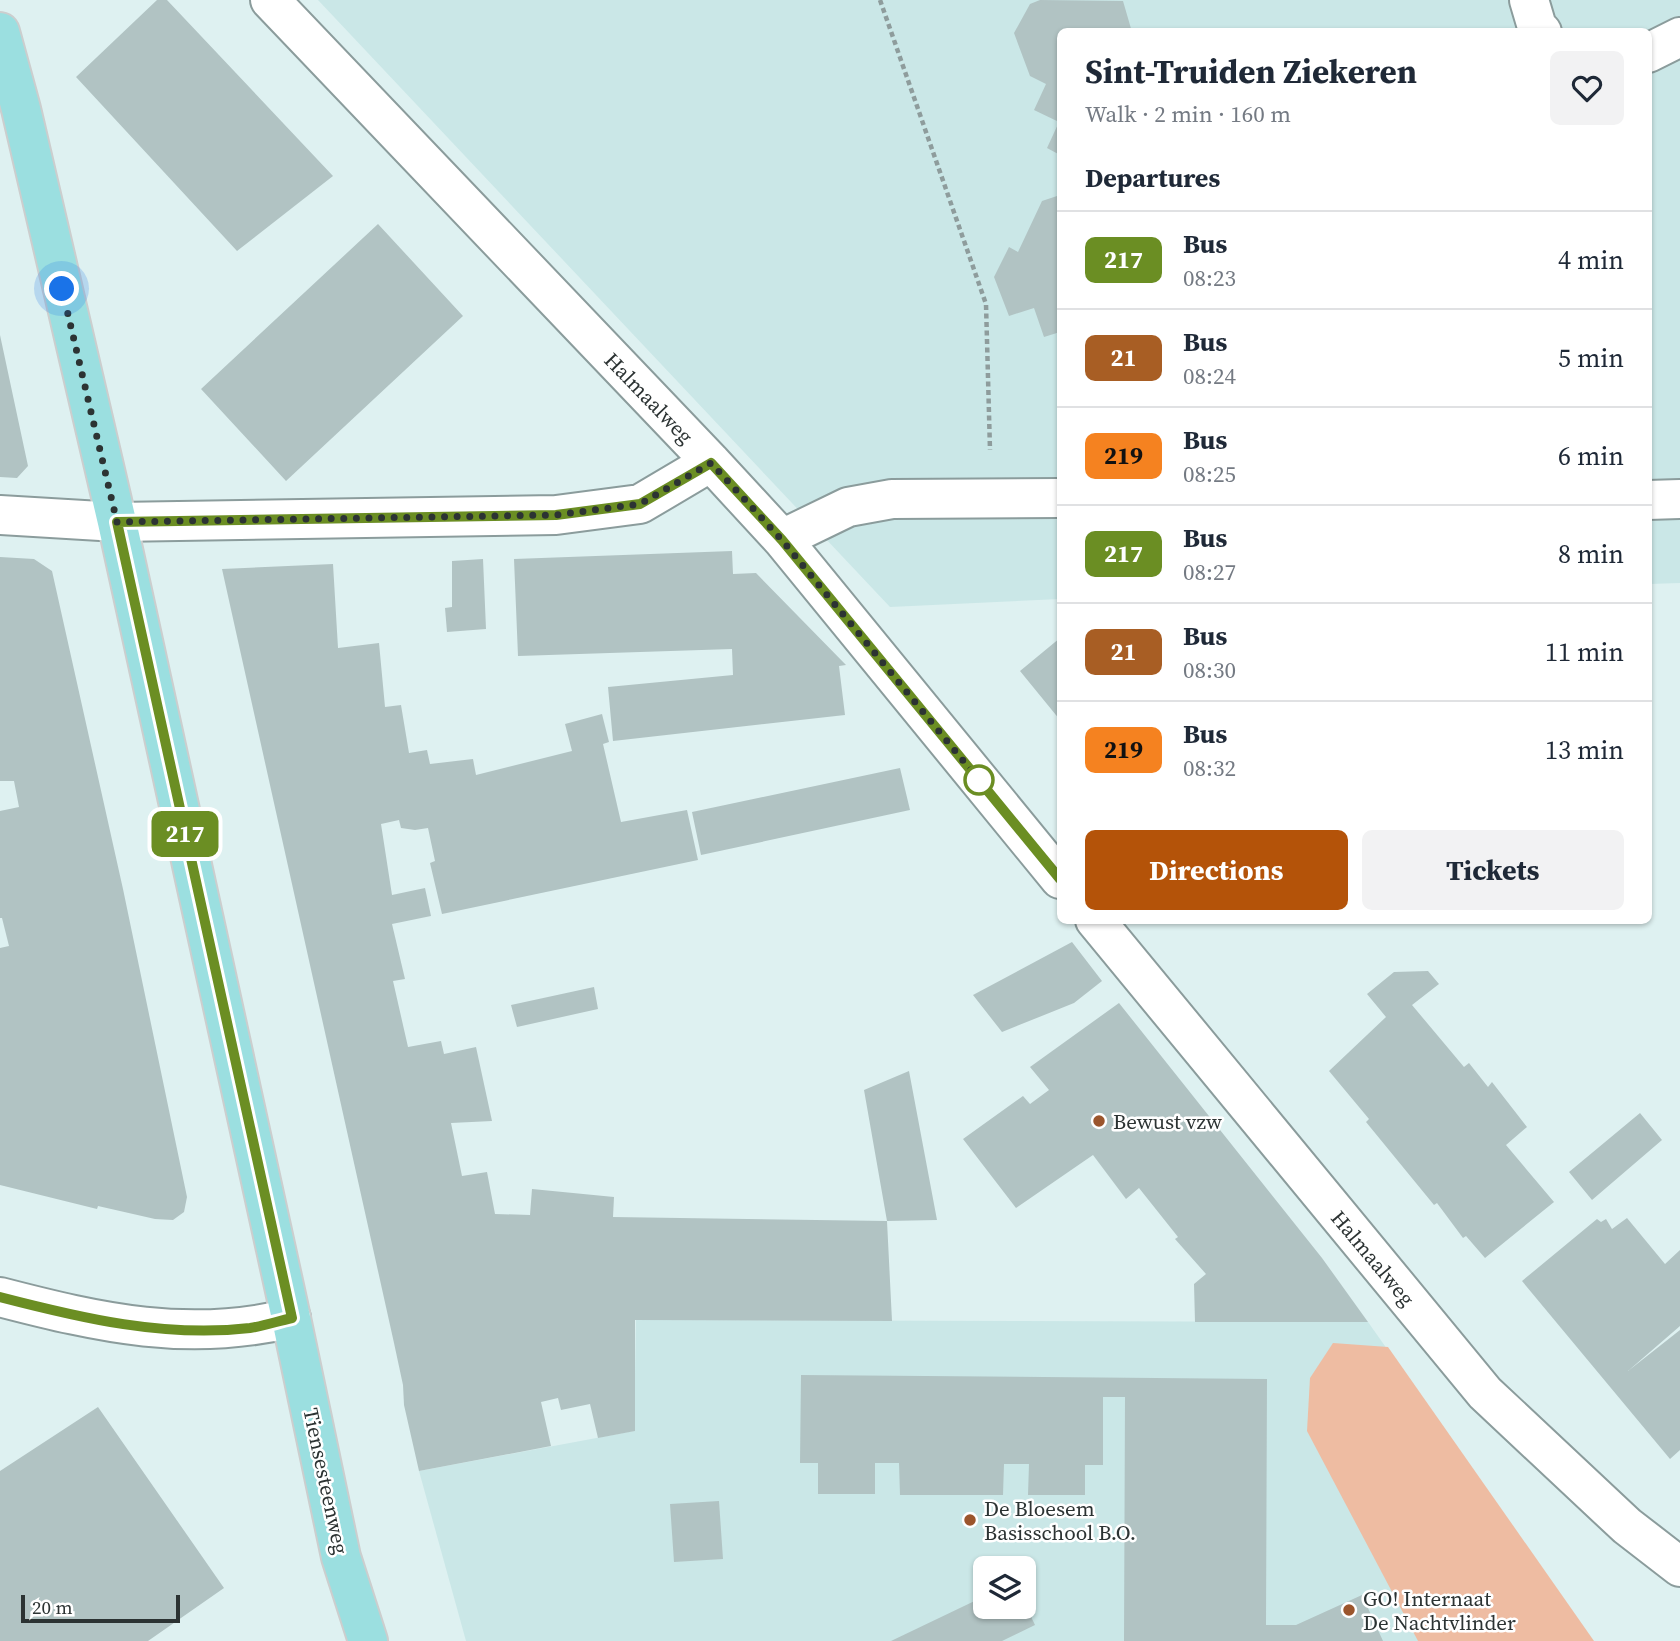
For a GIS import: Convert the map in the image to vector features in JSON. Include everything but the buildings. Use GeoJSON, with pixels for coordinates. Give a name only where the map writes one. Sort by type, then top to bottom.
{"type":"FeatureCollection","features":[{"type":"Feature","properties":{"kind":"main road","name":"Tiensesteenweg"},"geometry":{"type":"LineString","coordinates":[[0,33],[21,109],[117,522],[292,1318],[341,1557],[368,1641]]}},
{"type":"Feature","properties":{"kind":"street","name":"Halmaalweg"},"geometry":{"type":"LineString","coordinates":[[270,0],[782,540],[1057,875]]}},
{"type":"Feature","properties":{"kind":"street"},"geometry":{"type":"LineString","coordinates":[[1529,0],[1538,28]]}},
{"type":"Feature","properties":{"kind":"street"},"geometry":{"type":"LineString","coordinates":[[1652,51],[1680,37]]}},
{"type":"Feature","properties":{"kind":"street"},"geometry":{"type":"LineString","coordinates":[[0,515],[117,522],[556,515],[640,504],[711,463]]}},
{"type":"Feature","properties":{"kind":"street"},"geometry":{"type":"LineString","coordinates":[[782,540],[848,507],[892,499],[1057,498]]}},
{"type":"Feature","properties":{"kind":"street"},"geometry":{"type":"LineString","coordinates":[[1652,500],[1680,499]]}},
{"type":"Feature","properties":{"kind":"street","name":"Halmaalweg"},"geometry":{"type":"LineString","coordinates":[[1098,924],[1485,1393],[1626,1526],[1680,1567]]}},
{"type":"Feature","properties":{"kind":"street"},"geometry":{"type":"LineString","coordinates":[[0,1297],[138,1327],[175,1331],[250,1328],[292,1318]]}},
{"type":"Feature","properties":{"kind":"path"},"geometry":{"type":"LineString","coordinates":[[880,0],[986,304],[991,498]]}},
{"type":"Feature","properties":{"kind":"shaded area"},"geometry":{"type":"Polygon","coordinates":[[[318,0],[1680,0],[1680,583],[1652,584],[1652,28],[1057,28],[1057,599],[890,607],[318,0]]]}},
{"type":"Feature","properties":{"kind":"shaded area","name":"De Bloesem Basisschool B.O."},"geometry":{"type":"Polygon","coordinates":[[[636,1320],[1368,1322],[1593,1641],[466,1641],[419,1471],[634,1431],[636,1320]]]}},
{"type":"Feature","properties":{"kind":"shaded area"},"geometry":{"type":"Polygon","coordinates":[[[1333,1343],[1388,1347],[1594,1641],[1418,1641],[1307,1431],[1310,1378],[1333,1343]]]}},
{"type":"Feature","properties":{"kind":"bus line","name":"217"},"geometry":{"type":"LineString","coordinates":[[0,1297],[138,1327],[175,1331],[250,1328],[292,1318],[117,522],[556,515],[640,504],[711,463],[782,540],[1057,875]]}},
{"type":"Feature","properties":{"kind":"place","name":"Bewust vzw"},"geometry":{"type":"Point","coordinates":[1099,1121]}},
{"type":"Feature","properties":{"kind":"place","name":"De Bloesem Basisschool B.O."},"geometry":{"type":"Point","coordinates":[970,1520]}},
{"type":"Feature","properties":{"kind":"place","name":"GO! Internaat De Nachtvlinder"},"geometry":{"type":"Point","coordinates":[1349,1610]}},
{"type":"Feature","properties":{"kind":"route"},"geometry":{"type":"LineString","coordinates":[[62,289],[117,522],[556,515],[640,504],[711,463],[782,540],[979,780]]}}]}
